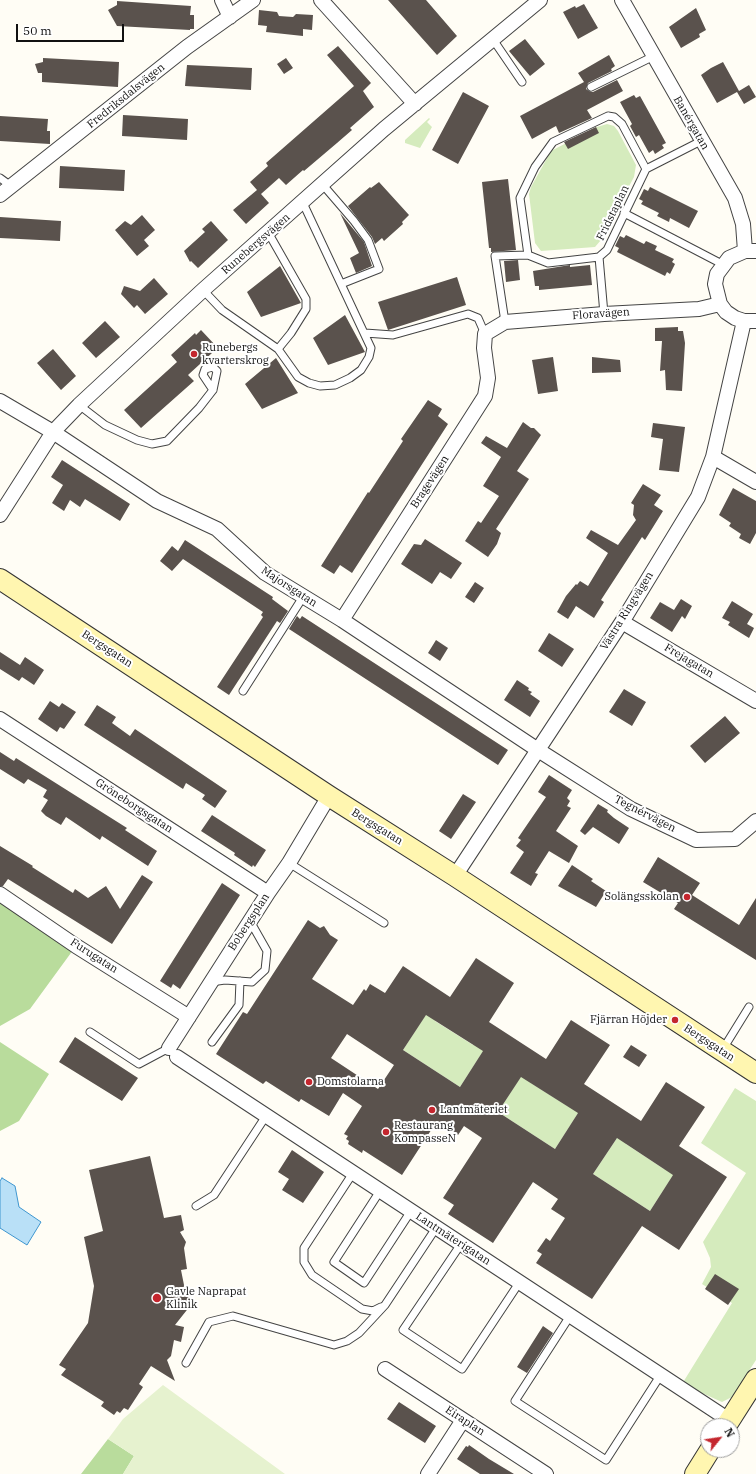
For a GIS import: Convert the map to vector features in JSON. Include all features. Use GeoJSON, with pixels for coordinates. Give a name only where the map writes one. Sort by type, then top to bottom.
{"type":"FeatureCollection","features":[{"type":"Feature","properties":{"kind":"street"},"geometry":{"type":"LineString","coordinates":[[222,0],[230,17]]}},
{"type":"Feature","properties":{"kind":"street","name":"Fredriksdalsvägen"},"geometry":{"type":"LineString","coordinates":[[4,186],[187,47],[253,0]]}},
{"type":"Feature","properties":{"kind":"street"},"geometry":{"type":"LineString","coordinates":[[321,0],[416,104]]}},
{"type":"Feature","properties":{"kind":"street","name":"Runebergsvägen"},"geometry":{"type":"LineString","coordinates":[[0,515],[53,432],[79,405],[203,290],[303,203],[384,129],[416,104],[492,38],[540,0]]}},
{"type":"Feature","properties":{"kind":"street","name":"Banérgatan"},"geometry":{"type":"LineString","coordinates":[[622,0],[701,141],[735,198],[751,251]]}},
{"type":"Feature","properties":{"kind":"street"},"geometry":{"type":"LineString","coordinates":[[750,321],[735,318],[720,304],[715,284],[717,274],[722,264],[736,253],[751,251]]}},
{"type":"Feature","properties":{"kind":"street","name":"Floravägen"},"geometry":{"type":"LineString","coordinates":[[485,334],[505,322],[604,314],[699,309],[720,304]]}},
{"type":"Feature","properties":{"kind":"street","name":"Västra Ringvägen"},"geometry":{"type":"LineString","coordinates":[[455,876],[622,622],[698,497],[713,458],[750,321]]}},
{"type":"Feature","properties":{"kind":"street","name":"Bragevägen"},"geometry":{"type":"LineString","coordinates":[[342,620],[485,396],[488,378],[484,348],[485,334]]}},
{"type":"Feature","properties":{"kind":"street","name":"Majorsgatan"},"geometry":{"type":"LineString","coordinates":[[0,401],[53,432],[157,501],[217,529],[265,573],[342,620],[538,750]]}},
{"type":"Feature","properties":{"kind":"street"},"geometry":{"type":"LineString","coordinates":[[713,458],[756,482]]}},
{"type":"Feature","properties":{"kind":"street","name":"Bergsgatan"},"geometry":{"type":"LineString","coordinates":[[0,579],[329,796],[455,876],[756,1073]]}},
{"type":"Feature","properties":{"kind":"street","name":"Frejagatan"},"geometry":{"type":"LineString","coordinates":[[622,622],[756,701]]}},
{"type":"Feature","properties":{"kind":"street","name":"Gröneborgsgatan"},"geometry":{"type":"LineString","coordinates":[[0,719],[268,893]]}},
{"type":"Feature","properties":{"kind":"street","name":"Tegnérvägen"},"geometry":{"type":"LineString","coordinates":[[538,750],[631,809],[696,840],[735,839],[756,821]]}},
{"type":"Feature","properties":{"kind":"street","name":"Bobergsplan"},"geometry":{"type":"LineString","coordinates":[[173,1052],[189,1017],[268,893],[289,863],[329,796]]}},
{"type":"Feature","properties":{"kind":"street","name":"Furugatan"},"geometry":{"type":"LineString","coordinates":[[0,894],[76,946],[189,1017]]}},
{"type":"Feature","properties":{"kind":"street","name":"Lantmäterigatan"},"geometry":{"type":"LineString","coordinates":[[173,1052],[266,1116],[570,1316],[721,1418]]}},
{"type":"Feature","properties":{"kind":"street","name":"Eiraplan"},"geometry":{"type":"LineString","coordinates":[[385,1369],[546,1474]]}},
{"type":"Feature","properties":{"kind":"street"},"geometry":{"type":"LineString","coordinates":[[731,1418],[756,1379]]}},
{"type":"Feature","properties":{"kind":"street"},"geometry":{"type":"LineString","coordinates":[[428,1474],[463,1420]]}},
{"type":"Feature","properties":{"kind":"street"},"geometry":{"type":"LineString","coordinates":[[695,1474],[705,1458]]}},
{"type":"Feature","properties":{"kind":"lane"},"geometry":{"type":"LineString","coordinates":[[492,38],[522,82]]}},
{"type":"Feature","properties":{"kind":"lane"},"geometry":{"type":"LineString","coordinates":[[591,87],[654,56]]}},
{"type":"Feature","properties":{"kind":"lane"},"geometry":{"type":"LineString","coordinates":[[505,322],[495,256],[528,255],[520,198],[535,167],[553,142],[600,118],[608,116],[614,117],[622,124],[646,169],[701,141]]}},
{"type":"Feature","properties":{"kind":"lane","name":"Fridstaplan"},"geometry":{"type":"LineString","coordinates":[[528,255],[548,263],[599,257],[607,250],[646,169]]}},
{"type":"Feature","properties":{"kind":"lane"},"geometry":{"type":"LineString","coordinates":[[323,185],[368,240],[379,269],[341,284]]}},
{"type":"Feature","properties":{"kind":"lane"},"geometry":{"type":"LineString","coordinates":[[203,290],[222,310],[278,349],[298,377],[309,383],[320,386],[335,385],[350,378],[361,370],[370,357],[370,348],[365,333],[303,203]]}},
{"type":"Feature","properties":{"kind":"lane"},"geometry":{"type":"LineString","coordinates":[[624,213],[722,264]]}},
{"type":"Feature","properties":{"kind":"lane"},"geometry":{"type":"LineString","coordinates":[[268,234],[306,299],[306,309],[291,333],[278,349]]}},
{"type":"Feature","properties":{"kind":"lane"},"geometry":{"type":"LineString","coordinates":[[599,257],[604,314]]}},
{"type":"Feature","properties":{"kind":"lane"},"geometry":{"type":"LineString","coordinates":[[365,333],[393,336],[468,314],[478,318],[485,334]]}},
{"type":"Feature","properties":{"kind":"lane"},"geometry":{"type":"LineString","coordinates":[[79,405],[105,426],[137,440],[152,444],[166,441],[178,431],[199,408],[212,390]]}},
{"type":"Feature","properties":{"kind":"lane"},"geometry":{"type":"LineString","coordinates":[[243,691],[303,597]]}},
{"type":"Feature","properties":{"kind":"lane"},"geometry":{"type":"LineString","coordinates":[[289,863],[384,923]]}},
{"type":"Feature","properties":{"kind":"lane"},"geometry":{"type":"LineString","coordinates":[[211,982],[224,980],[252,982],[265,970],[267,951],[250,921]]}},
{"type":"Feature","properties":{"kind":"lane"},"geometry":{"type":"LineString","coordinates":[[212,1042],[239,1005],[240,981]]}},
{"type":"Feature","properties":{"kind":"lane"},"geometry":{"type":"LineString","coordinates":[[721,1051],[749,1007]]}},
{"type":"Feature","properties":{"kind":"lane"},"geometry":{"type":"LineString","coordinates":[[90,1032],[139,1064],[173,1052]]}},
{"type":"Feature","properties":{"kind":"lane"},"geometry":{"type":"LineString","coordinates":[[196,1206],[214,1195],[266,1116]]}},
{"type":"Feature","properties":{"kind":"lane"},"geometry":{"type":"LineString","coordinates":[[353,1173],[304,1248],[304,1262],[312,1274],[362,1309],[373,1311],[384,1305]]}},
{"type":"Feature","properties":{"kind":"lane"},"geometry":{"type":"LineString","coordinates":[[380,1191],[334,1262],[364,1282],[411,1211]]}},
{"type":"Feature","properties":{"kind":"lane"},"geometry":{"type":"LineString","coordinates":[[186,1363],[209,1322],[233,1316],[334,1345],[347,1341],[359,1333],[384,1305],[436,1228]]}},
{"type":"Feature","properties":{"kind":"lane"},"geometry":{"type":"LineString","coordinates":[[461,1244],[403,1330],[462,1369],[519,1283]]}},
{"type":"Feature","properties":{"kind":"lane"},"geometry":{"type":"LineString","coordinates":[[570,1316],[515,1401],[606,1460],[660,1376]]}},
{"type":"Feature","properties":{"kind":"green space"},"geometry":{"type":"Polygon","coordinates":[[[429,118],[430,119],[427,122],[432,127],[420,148],[405,143],[405,140],[429,118]]]}},
{"type":"Feature","properties":{"kind":"green space"},"geometry":{"type":"Polygon","coordinates":[[[607,124],[614,126],[618,131],[636,165],[634,177],[601,240],[595,247],[541,251],[535,243],[529,194],[531,187],[551,151],[597,127],[607,124]]]}},
{"type":"Feature","properties":{"kind":"green space"},"geometry":{"type":"Polygon","coordinates":[[[0,895],[76,946],[30,1009],[0,1026],[0,895]]]}},
{"type":"Feature","properties":{"kind":"green space"},"geometry":{"type":"Polygon","coordinates":[[[432,1005],[435,1021],[473,1045],[480,1036],[489,1042],[460,1087],[403,1050],[432,1005]]]}},
{"type":"Feature","properties":{"kind":"green space"},"geometry":{"type":"Polygon","coordinates":[[[0,1042],[49,1074],[19,1121],[0,1131],[0,1042]]]}},
{"type":"Feature","properties":{"kind":"green space"},"geometry":{"type":"Polygon","coordinates":[[[527,1067],[531,1083],[569,1107],[584,1104],[555,1149],[498,1112],[527,1067]]]}},
{"type":"Feature","properties":{"kind":"green space"},"geometry":{"type":"Polygon","coordinates":[[[735,1088],[756,1101],[756,1360],[732,1397],[722,1402],[682,1384],[732,1303],[702,1284],[711,1267],[710,1258],[703,1242],[746,1173],[701,1143],[735,1088]]]}},
{"type":"Feature","properties":{"kind":"green space"},"geometry":{"type":"Polygon","coordinates":[[[623,1129],[631,1135],[626,1144],[664,1169],[679,1166],[650,1211],[593,1174],[623,1129]]]}},
{"type":"Feature","properties":{"kind":"green space"},"geometry":{"type":"Polygon","coordinates":[[[163,1385],[285,1474],[123,1474],[134,1456],[108,1439],[123,1419],[163,1385]]]}},
{"type":"Feature","properties":{"kind":"green space"},"geometry":{"type":"Polygon","coordinates":[[[108,1439],[134,1456],[123,1474],[81,1474],[108,1439]]]}},
{"type":"Feature","properties":{"kind":"water"},"geometry":{"type":"Polygon","coordinates":[[[2,1178],[15,1186],[19,1207],[41,1222],[27,1245],[0,1228],[0,1181],[2,1178]]]}},
{"type":"Feature","properties":{"kind":"building"},"geometry":{"type":"Polygon","coordinates":[[[388,0],[426,0],[457,36],[437,55],[388,0]]]}},
{"type":"Feature","properties":{"kind":"building"},"geometry":{"type":"Polygon","coordinates":[[[117,1],[191,6],[190,15],[194,15],[194,29],[117,26],[108,10],[117,5],[117,1]]]}},
{"type":"Feature","properties":{"kind":"building"},"geometry":{"type":"Polygon","coordinates":[[[584,4],[598,28],[578,39],[563,12],[575,6],[576,8],[584,4]]]}},
{"type":"Feature","properties":{"kind":"building"},"geometry":{"type":"Polygon","coordinates":[[[696,8],[706,30],[699,34],[700,37],[681,48],[669,27],[696,8]]]}},
{"type":"Feature","properties":{"kind":"building"},"geometry":{"type":"Polygon","coordinates":[[[259,10],[277,12],[279,16],[293,17],[296,14],[313,15],[312,30],[303,29],[303,36],[266,32],[267,26],[258,25],[259,10]]]}},
{"type":"Feature","properties":{"kind":"building"},"geometry":{"type":"Polygon","coordinates":[[[525,39],[545,64],[530,76],[509,51],[525,39]]]}},
{"type":"Feature","properties":{"kind":"building"},"geometry":{"type":"Polygon","coordinates":[[[338,46],[371,83],[363,91],[374,107],[350,128],[352,130],[286,185],[279,178],[261,194],[269,203],[246,224],[233,210],[257,190],[250,182],[268,166],[266,163],[354,86],[327,55],[338,46]]]}},
{"type":"Feature","properties":{"kind":"building"},"geometry":{"type":"Polygon","coordinates":[[[609,55],[615,66],[611,69],[612,71],[588,83],[586,89],[593,92],[617,80],[623,91],[587,110],[592,118],[559,133],[556,126],[532,139],[520,116],[584,82],[578,73],[609,55]]]}},
{"type":"Feature","properties":{"kind":"building"},"geometry":{"type":"Polygon","coordinates":[[[43,58],[119,62],[118,87],[42,82],[42,73],[38,73],[35,64],[43,62],[43,58]]]}},
{"type":"Feature","properties":{"kind":"building"},"geometry":{"type":"Polygon","coordinates":[[[286,58],[293,68],[284,74],[277,64],[286,58]]]}},
{"type":"Feature","properties":{"kind":"building"},"geometry":{"type":"Polygon","coordinates":[[[723,62],[739,91],[749,85],[756,97],[744,104],[737,92],[717,103],[701,75],[723,62]]]}},
{"type":"Feature","properties":{"kind":"building"},"geometry":{"type":"Polygon","coordinates":[[[187,65],[252,68],[251,90],[185,86],[187,65]]]}},
{"type":"Feature","properties":{"kind":"building"},"geometry":{"type":"Polygon","coordinates":[[[463,92],[489,106],[458,164],[432,150],[463,92]]]}},
{"type":"Feature","properties":{"kind":"building"},"geometry":{"type":"Polygon","coordinates":[[[634,95],[636,98],[640,96],[666,143],[662,145],[664,148],[655,154],[653,150],[649,153],[639,135],[636,137],[630,126],[632,124],[620,102],[634,95]]]}},
{"type":"Feature","properties":{"kind":"building"},"geometry":{"type":"Polygon","coordinates":[[[123,115],[188,119],[187,140],[122,136],[123,115]]]}},
{"type":"Feature","properties":{"kind":"building"},"geometry":{"type":"Polygon","coordinates":[[[0,116],[48,119],[47,131],[50,131],[50,144],[0,141],[0,116]]]}},
{"type":"Feature","properties":{"kind":"building"},"geometry":{"type":"Polygon","coordinates":[[[596,127],[599,133],[568,149],[564,142],[596,127]]]}},
{"type":"Feature","properties":{"kind":"building"},"geometry":{"type":"Polygon","coordinates":[[[60,166],[125,170],[124,191],[59,188],[60,166]]]}},
{"type":"Feature","properties":{"kind":"building"},"geometry":{"type":"Polygon","coordinates":[[[508,179],[516,250],[491,252],[491,248],[489,248],[482,182],[508,179]]]}},
{"type":"Feature","properties":{"kind":"building"},"geometry":{"type":"Polygon","coordinates":[[[379,182],[409,215],[402,222],[403,224],[384,241],[382,238],[375,244],[372,237],[348,206],[370,187],[371,188],[379,182]]]}},
{"type":"Feature","properties":{"kind":"building"},"geometry":{"type":"Polygon","coordinates":[[[650,187],[698,211],[689,228],[670,218],[669,222],[657,216],[659,213],[641,204],[643,201],[639,199],[644,189],[648,191],[650,187]]]}},
{"type":"Feature","properties":{"kind":"building"},"geometry":{"type":"Polygon","coordinates":[[[340,213],[364,242],[372,266],[356,273],[350,258],[359,253],[340,213]]]}},
{"type":"Feature","properties":{"kind":"building"},"geometry":{"type":"Polygon","coordinates":[[[142,215],[155,230],[144,240],[149,246],[137,256],[115,230],[125,221],[131,225],[142,215]]]}},
{"type":"Feature","properties":{"kind":"building"},"geometry":{"type":"Polygon","coordinates":[[[0,217],[61,221],[60,241],[0,238],[0,217]]]}},
{"type":"Feature","properties":{"kind":"building"},"geometry":{"type":"Polygon","coordinates":[[[211,221],[228,240],[198,268],[191,261],[190,262],[184,251],[205,232],[202,229],[211,221]]]}},
{"type":"Feature","properties":{"kind":"building"},"geometry":{"type":"Polygon","coordinates":[[[626,235],[644,244],[646,241],[657,246],[655,250],[674,259],[672,262],[675,264],[670,274],[667,272],[665,276],[617,252],[619,248],[615,246],[620,236],[624,238],[626,235]]]}},
{"type":"Feature","properties":{"kind":"building"},"geometry":{"type":"Polygon","coordinates":[[[518,260],[520,280],[506,282],[504,261],[518,260]]]}},
{"type":"Feature","properties":{"kind":"building"},"geometry":{"type":"Polygon","coordinates":[[[570,265],[570,267],[590,265],[592,285],[539,290],[539,286],[535,286],[533,271],[570,265]]]}},
{"type":"Feature","properties":{"kind":"building"},"geometry":{"type":"Polygon","coordinates":[[[280,266],[301,303],[261,317],[247,292],[280,266]]]}},
{"type":"Feature","properties":{"kind":"building"},"geometry":{"type":"Polygon","coordinates":[[[457,277],[466,305],[388,330],[378,302],[457,277]]]}},
{"type":"Feature","properties":{"kind":"building"},"geometry":{"type":"Polygon","coordinates":[[[154,278],[168,294],[145,314],[137,305],[134,308],[121,294],[124,286],[140,291],[154,278]]]}},
{"type":"Feature","properties":{"kind":"building"},"geometry":{"type":"Polygon","coordinates":[[[345,315],[365,352],[328,365],[313,338],[345,315]]]}},
{"type":"Feature","properties":{"kind":"building"},"geometry":{"type":"Polygon","coordinates":[[[105,321],[120,337],[96,358],[82,343],[105,321]]]}},
{"type":"Feature","properties":{"kind":"building"},"geometry":{"type":"Polygon","coordinates":[[[678,327],[678,331],[683,331],[685,343],[682,391],[666,390],[665,370],[660,371],[662,341],[655,341],[655,328],[678,327]]]}},
{"type":"Feature","properties":{"kind":"building"},"geometry":{"type":"Polygon","coordinates":[[[201,330],[216,346],[210,351],[212,353],[188,375],[194,381],[141,428],[124,410],[177,362],[171,355],[195,333],[196,335],[201,330]]]}},
{"type":"Feature","properties":{"kind":"building"},"geometry":{"type":"Polygon","coordinates":[[[53,349],[76,376],[61,390],[37,363],[53,349]]]}},
{"type":"Feature","properties":{"kind":"building"},"geometry":{"type":"Polygon","coordinates":[[[553,357],[558,391],[538,394],[532,360],[553,357]]]}},
{"type":"Feature","properties":{"kind":"building"},"geometry":{"type":"Polygon","coordinates":[[[592,357],[620,360],[621,372],[592,373],[592,357]]]}},
{"type":"Feature","properties":{"kind":"building"},"geometry":{"type":"Polygon","coordinates":[[[276,358],[298,393],[262,409],[245,384],[276,358]]]}},
{"type":"Feature","properties":{"kind":"building"},"geometry":{"type":"Polygon","coordinates":[[[428,400],[442,409],[438,416],[448,424],[352,573],[340,565],[334,574],[321,566],[368,492],[369,493],[403,441],[401,439],[428,400]]]}},
{"type":"Feature","properties":{"kind":"building"},"geometry":{"type":"Polygon","coordinates":[[[523,422],[531,428],[534,428],[541,435],[517,471],[529,479],[496,529],[501,533],[497,544],[488,557],[465,541],[478,521],[481,523],[499,496],[483,486],[501,457],[481,443],[486,436],[507,448],[523,422]]]}},
{"type":"Feature","properties":{"kind":"building"},"geometry":{"type":"Polygon","coordinates":[[[653,423],[685,427],[679,472],[659,470],[663,439],[651,437],[653,423]]]}},
{"type":"Feature","properties":{"kind":"building"},"geometry":{"type":"Polygon","coordinates":[[[62,460],[130,504],[120,521],[85,499],[80,507],[70,500],[64,511],[52,503],[63,485],[51,477],[62,460]]]}},
{"type":"Feature","properties":{"kind":"building"},"geometry":{"type":"Polygon","coordinates":[[[643,484],[661,495],[654,505],[663,511],[645,540],[642,537],[601,600],[604,602],[594,618],[576,606],[568,619],[557,612],[566,596],[580,581],[588,586],[608,553],[586,538],[591,530],[618,545],[636,520],[633,515],[634,505],[631,503],[643,484]]]}},
{"type":"Feature","properties":{"kind":"building"},"geometry":{"type":"Polygon","coordinates":[[[733,488],[756,501],[756,533],[750,544],[739,538],[741,534],[729,526],[731,523],[719,515],[733,488]]]}},
{"type":"Feature","properties":{"kind":"building"},"geometry":{"type":"Polygon","coordinates":[[[425,539],[462,563],[451,579],[440,572],[432,584],[401,564],[414,544],[421,545],[425,539]]]}},
{"type":"Feature","properties":{"kind":"building"},"geometry":{"type":"Polygon","coordinates":[[[185,540],[273,597],[272,599],[288,611],[280,623],[277,621],[229,695],[217,687],[263,617],[261,615],[263,612],[183,559],[172,571],[160,561],[172,546],[178,551],[185,540]]]}},
{"type":"Feature","properties":{"kind":"building"},"geometry":{"type":"Polygon","coordinates":[[[475,582],[484,588],[474,603],[465,597],[475,582]]]}},
{"type":"Feature","properties":{"kind":"building"},"geometry":{"type":"Polygon","coordinates":[[[681,599],[692,606],[685,619],[682,616],[672,632],[650,618],[660,602],[674,610],[681,599]]]}},
{"type":"Feature","properties":{"kind":"building"},"geometry":{"type":"Polygon","coordinates":[[[732,601],[753,614],[747,624],[754,628],[749,638],[728,625],[730,622],[722,618],[732,601]]]}},
{"type":"Feature","properties":{"kind":"building"},"geometry":{"type":"Polygon","coordinates":[[[297,616],[300,619],[302,616],[508,750],[498,765],[289,629],[297,616]]]}},
{"type":"Feature","properties":{"kind":"building"},"geometry":{"type":"Polygon","coordinates":[[[549,633],[574,649],[562,667],[538,651],[549,633]]]}},
{"type":"Feature","properties":{"kind":"building"},"geometry":{"type":"Polygon","coordinates":[[[436,640],[448,648],[440,661],[428,653],[436,640]]]}},
{"type":"Feature","properties":{"kind":"building"},"geometry":{"type":"Polygon","coordinates":[[[0,652],[20,665],[25,657],[44,670],[34,685],[22,677],[19,681],[0,669],[0,652]]]}},
{"type":"Feature","properties":{"kind":"building"},"geometry":{"type":"Polygon","coordinates":[[[517,680],[529,688],[528,690],[532,692],[530,694],[540,701],[530,717],[504,700],[517,680]]]}},
{"type":"Feature","properties":{"kind":"building"},"geometry":{"type":"Polygon","coordinates":[[[624,689],[646,702],[632,726],[609,712],[624,689]]]}},
{"type":"Feature","properties":{"kind":"building"},"geometry":{"type":"Polygon","coordinates":[[[50,701],[59,707],[62,703],[76,712],[64,729],[60,727],[57,732],[38,719],[50,701]]]}},
{"type":"Feature","properties":{"kind":"building"},"geometry":{"type":"Polygon","coordinates":[[[97,705],[116,717],[112,723],[130,736],[135,729],[227,791],[215,808],[202,799],[205,795],[186,783],[183,789],[84,725],[97,705]]]}},
{"type":"Feature","properties":{"kind":"building"},"geometry":{"type":"Polygon","coordinates":[[[725,716],[740,733],[705,763],[690,746],[725,716]]]}},
{"type":"Feature","properties":{"kind":"building"},"geometry":{"type":"Polygon","coordinates":[[[0,752],[14,761],[16,758],[127,828],[125,830],[157,851],[148,866],[102,836],[100,840],[66,817],[61,825],[46,816],[41,811],[48,800],[43,797],[47,790],[28,779],[24,784],[0,769],[0,752]]]}},
{"type":"Feature","properties":{"kind":"building"},"geometry":{"type":"Polygon","coordinates":[[[549,775],[572,790],[567,798],[570,801],[567,806],[571,808],[556,831],[578,846],[569,863],[549,851],[535,873],[538,874],[531,886],[510,873],[524,852],[516,846],[521,840],[518,838],[546,797],[538,792],[549,775]]]}},
{"type":"Feature","properties":{"kind":"building"},"geometry":{"type":"Polygon","coordinates":[[[463,794],[476,802],[451,839],[439,831],[463,794]]]}},
{"type":"Feature","properties":{"kind":"building"},"geometry":{"type":"Polygon","coordinates":[[[598,804],[608,810],[607,812],[614,818],[629,828],[619,844],[593,827],[585,835],[580,831],[598,804]]]}},
{"type":"Feature","properties":{"kind":"building"},"geometry":{"type":"Polygon","coordinates":[[[212,815],[266,850],[255,867],[253,865],[252,867],[234,855],[235,853],[201,831],[212,815]]]}},
{"type":"Feature","properties":{"kind":"building"},"geometry":{"type":"Polygon","coordinates":[[[0,846],[73,893],[75,889],[88,898],[106,886],[120,909],[142,875],[153,882],[112,944],[8,879],[3,886],[0,886],[0,846]]]}},
{"type":"Feature","properties":{"kind":"building"},"geometry":{"type":"Polygon","coordinates":[[[658,857],[700,883],[692,895],[739,925],[756,898],[756,960],[674,909],[678,903],[643,882],[658,857]]]}},
{"type":"Feature","properties":{"kind":"building"},"geometry":{"type":"Polygon","coordinates":[[[572,865],[593,879],[591,881],[606,891],[596,907],[558,886],[572,865]]]}},
{"type":"Feature","properties":{"kind":"building"},"geometry":{"type":"Polygon","coordinates":[[[222,883],[240,895],[180,989],[173,984],[171,988],[160,981],[222,883]]]}},
{"type":"Feature","properties":{"kind":"building","name":"Lantmäteriet"},"geometry":{"type":"Polygon","coordinates":[[[308,920],[320,928],[324,926],[330,935],[338,940],[312,979],[353,1005],[364,989],[366,991],[370,984],[385,993],[403,966],[450,997],[476,958],[514,983],[489,1022],[546,1059],[571,1020],[610,1045],[584,1084],[641,1121],[666,1082],[705,1107],[679,1146],[727,1177],[679,1250],[642,1226],[592,1299],[536,1263],[542,1254],[537,1251],[546,1238],[550,1241],[565,1218],[551,1209],[558,1199],[533,1182],[493,1243],[448,1214],[454,1205],[443,1198],[482,1138],[464,1126],[458,1135],[437,1121],[402,1175],[363,1150],[362,1153],[348,1144],[349,1141],[346,1139],[348,1136],[344,1134],[362,1106],[343,1093],[329,1116],[301,1099],[299,1102],[266,1081],[263,1084],[216,1054],[243,1012],[247,1014],[308,920]],[[426,1015],[403,1050],[460,1087],[483,1051],[426,1015]],[[347,1034],[331,1058],[378,1089],[394,1065],[347,1034]],[[521,1077],[498,1112],[555,1149],[578,1113],[521,1077]],[[617,1138],[593,1174],[650,1211],[673,1175],[617,1138]]]}},
{"type":"Feature","properties":{"kind":"building"},"geometry":{"type":"Polygon","coordinates":[[[75,1037],[138,1078],[122,1101],[59,1062],[75,1037]]]}},
{"type":"Feature","properties":{"kind":"building"},"geometry":{"type":"Polygon","coordinates":[[[631,1045],[647,1055],[639,1067],[623,1057],[631,1045]]]}},
{"type":"Feature","properties":{"kind":"building"},"geometry":{"type":"Polygon","coordinates":[[[292,1150],[324,1172],[303,1203],[282,1190],[289,1179],[278,1172],[292,1150]]]}},
{"type":"Feature","properties":{"kind":"building"},"geometry":{"type":"Polygon","coordinates":[[[150,1156],[164,1218],[181,1215],[184,1230],[180,1232],[186,1242],[184,1248],[187,1269],[181,1270],[184,1285],[183,1293],[194,1301],[175,1325],[184,1327],[181,1342],[174,1340],[171,1356],[167,1360],[175,1381],[151,1366],[139,1384],[143,1387],[128,1410],[124,1408],[120,1413],[117,1411],[114,1415],[101,1406],[104,1402],[61,1375],[66,1369],[59,1365],[88,1323],[94,1286],[84,1237],[103,1231],[89,1170],[150,1156]]]}},
{"type":"Feature","properties":{"kind":"building"},"geometry":{"type":"Polygon","coordinates":[[[715,1274],[739,1289],[728,1305],[705,1289],[715,1274]]]}},
{"type":"Feature","properties":{"kind":"building"},"geometry":{"type":"Polygon","coordinates":[[[543,1326],[553,1333],[527,1373],[517,1367],[543,1326]]]}},
{"type":"Feature","properties":{"kind":"building"},"geometry":{"type":"Polygon","coordinates":[[[399,1402],[436,1426],[425,1443],[387,1419],[399,1402]]]}},
{"type":"Feature","properties":{"kind":"building"},"geometry":{"type":"Polygon","coordinates":[[[469,1445],[514,1474],[480,1474],[457,1459],[466,1446],[468,1447],[469,1445]]]}},
{"type":"Feature","properties":{"kind":"place","name":"Runebergs kvarterskrog"},"geometry":{"type":"Point","coordinates":[194,354]}},
{"type":"Feature","properties":{"kind":"place","name":"Solängsskolan"},"geometry":{"type":"Point","coordinates":[687,897]}},
{"type":"Feature","properties":{"kind":"place","name":"Fjärran Höjder"},"geometry":{"type":"Point","coordinates":[675,1020]}},
{"type":"Feature","properties":{"kind":"place","name":"Domstolarna"},"geometry":{"type":"Point","coordinates":[309,1082]}},
{"type":"Feature","properties":{"kind":"place","name":"Lantmäteriet"},"geometry":{"type":"Point","coordinates":[432,1110]}},
{"type":"Feature","properties":{"kind":"place","name":"Restaurang KompasseN"},"geometry":{"type":"Point","coordinates":[386,1132]}},
{"type":"Feature","properties":{"kind":"place","name":"Gavle Naprapat Klinik"},"geometry":{"type":"Point","coordinates":[157,1298]}}]}
